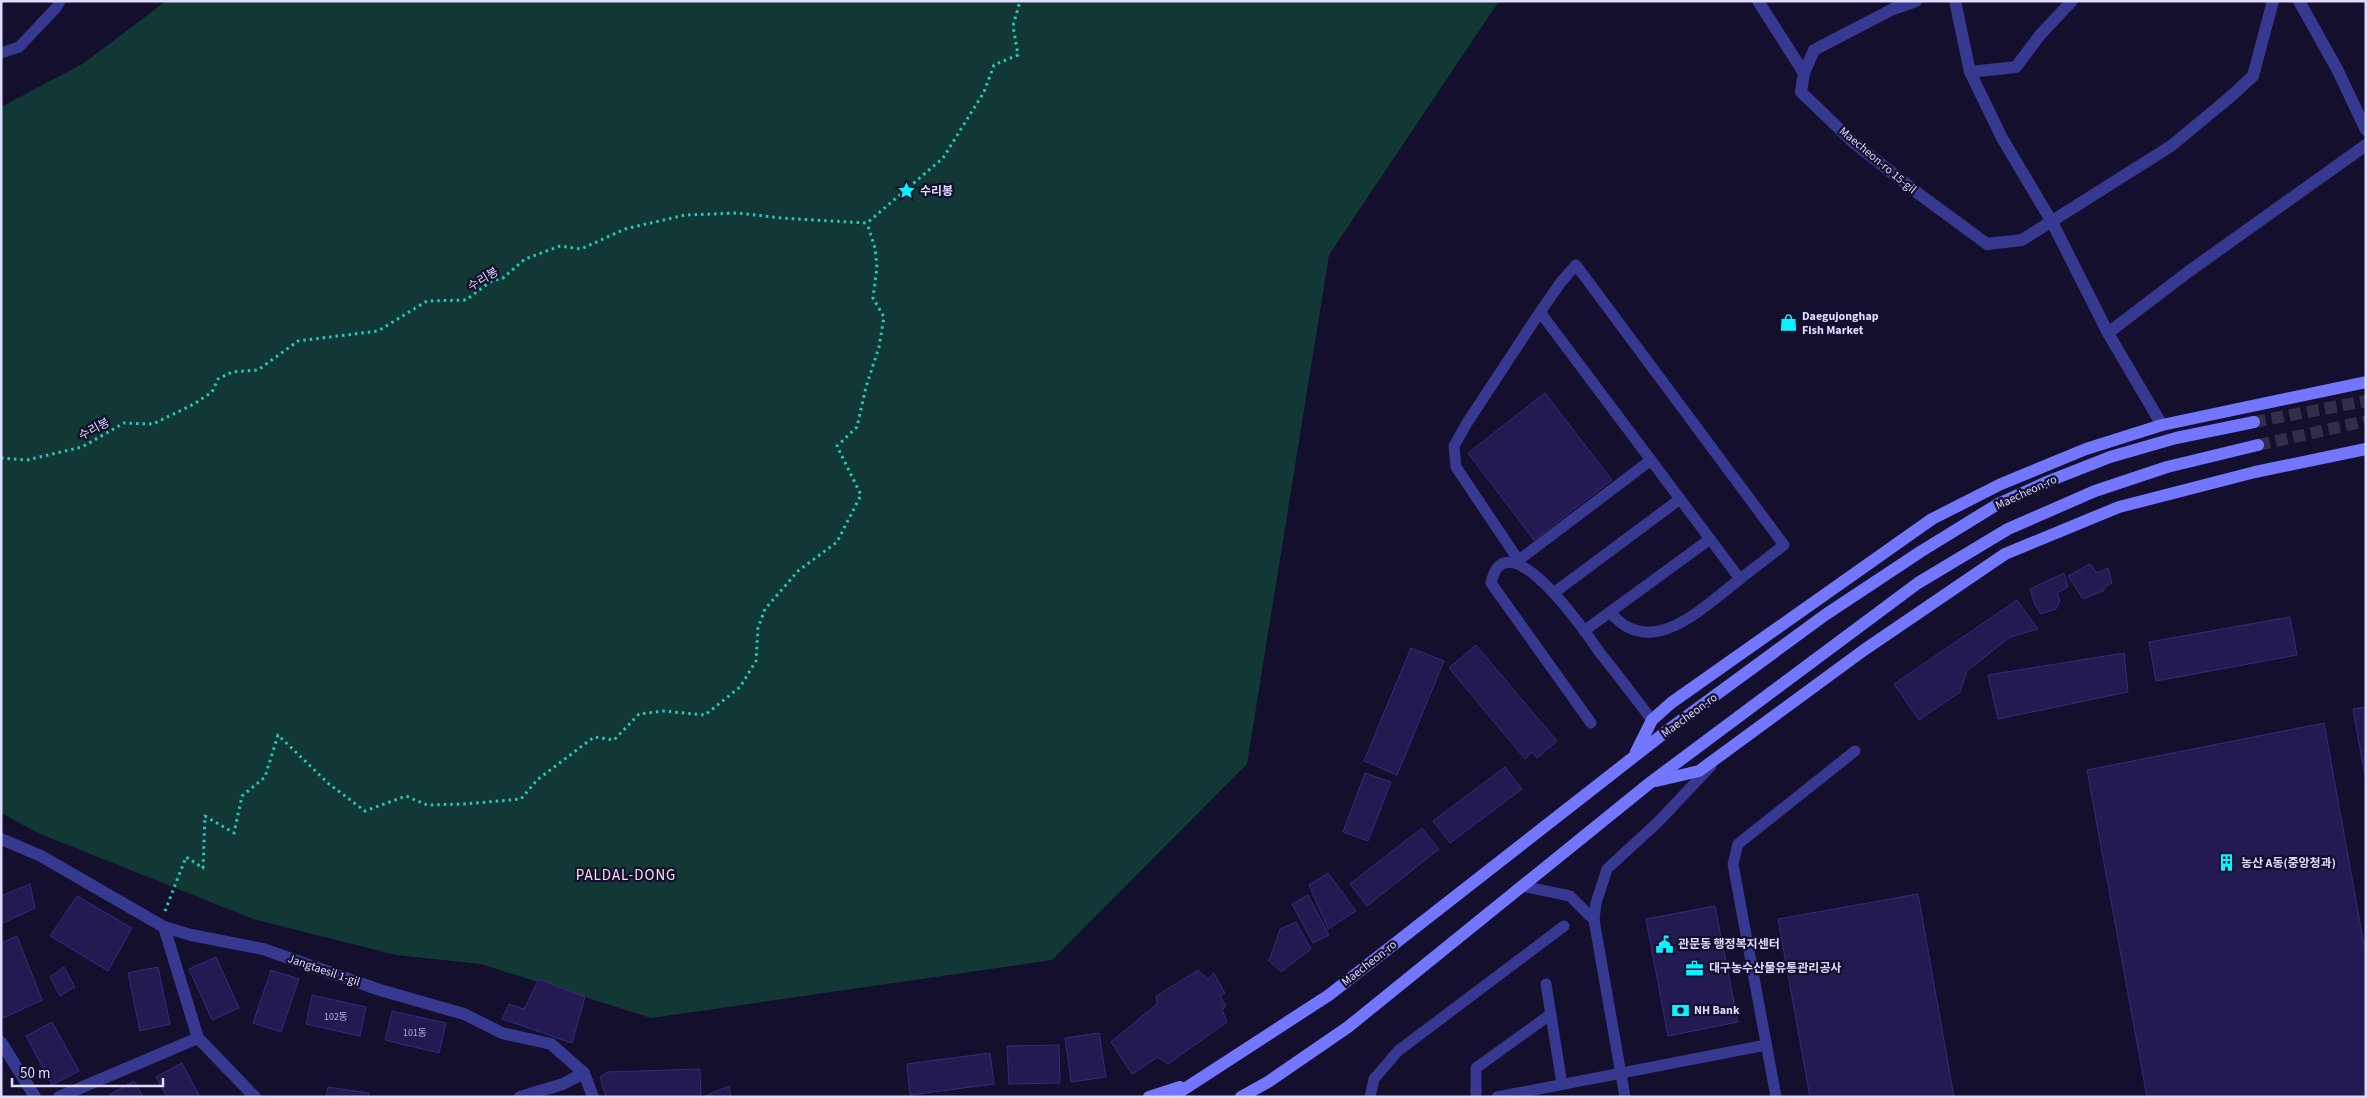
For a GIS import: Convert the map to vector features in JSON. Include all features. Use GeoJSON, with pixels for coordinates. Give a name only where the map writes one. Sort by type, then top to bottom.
{"type":"FeatureCollection","features":[{"type":"Feature","properties":{"kind":"main road"},"geometry":{"type":"LineString","coordinates":[[1633,756],[1652,720],[1671,703],[1932,520],[2001,484],[2086,449],[2162,425],[2366,382]]}},
{"type":"Feature","properties":{"kind":"main road","name":"Maecheon-ro"},"geometry":{"type":"LineString","coordinates":[[1172,1097],[1201,1080],[1329,995],[1633,756],[1825,615],[1920,552],[1998,504],[2049,481],[2110,458],[2176,438],[2254,422]]}},
{"type":"Feature","properties":{"kind":"main road","name":"Maecheon-ro"},"geometry":{"type":"LineString","coordinates":[[1241,1097],[1268,1082],[1348,1027],[1651,782],[1918,583],[2008,528],[2095,491],[2167,467],[2258,445]]}},
{"type":"Feature","properties":{"kind":"main road"},"geometry":{"type":"LineString","coordinates":[[1651,782],[1699,771],[1864,650],[2005,554],[2118,507],[2254,472],[2366,449]]}},
{"type":"Feature","properties":{"kind":"main road"},"geometry":{"type":"LineString","coordinates":[[1149,1097],[1201,1080]]}},
{"type":"Feature","properties":{"kind":"main road"},"geometry":{"type":"LineString","coordinates":[[1254,1097],[1268,1082]]}},
{"type":"Feature","properties":{"kind":"street","name":"Maecheon-ro 15-gil"},"geometry":{"type":"LineString","coordinates":[[1758,1],[1804,73],[1801,92],[1853,142],[1987,244],[2022,240],[2052,222],[2171,146],[2229,98],[2253,76],[2273,1]]}},
{"type":"Feature","properties":{"kind":"street"},"geometry":{"type":"LineString","coordinates":[[1804,73],[1814,50],[1893,9],[1916,1]]}},
{"type":"Feature","properties":{"kind":"street"},"geometry":{"type":"LineString","coordinates":[[1955,1],[1970,72],[2002,138],[2052,222],[2108,333],[2162,425]]}},
{"type":"Feature","properties":{"kind":"street"},"geometry":{"type":"LineString","coordinates":[[1970,72],[2016,67],[2040,35],[2072,1]]}},
{"type":"Feature","properties":{"kind":"street"},"geometry":{"type":"LineString","coordinates":[[2299,1],[2337,69],[2366,130]]}},
{"type":"Feature","properties":{"kind":"street"},"geometry":{"type":"LineString","coordinates":[[2108,333],[2188,272],[2366,145]]}},
{"type":"Feature","properties":{"kind":"street","name":"Jangtaesil 1-gil"},"geometry":{"type":"LineString","coordinates":[[1,839],[41,856],[160,925],[191,935],[263,949],[380,990],[464,1014],[502,1033],[551,1044],[584,1073]]}},
{"type":"Feature","properties":{"kind":"street"},"geometry":{"type":"LineString","coordinates":[[160,925],[198,1038],[255,1097]]}},
{"type":"Feature","properties":{"kind":"street"},"geometry":{"type":"LineString","coordinates":[[58,1097],[198,1038]]}},
{"type":"Feature","properties":{"kind":"street"},"geometry":{"type":"LineString","coordinates":[[1,1042],[35,1097]]}},
{"type":"Feature","properties":{"kind":"street"},"geometry":{"type":"LineString","coordinates":[[520,1097],[563,1084],[584,1073],[594,1097]]}},
{"type":"Feature","properties":{"kind":"lane"},"geometry":{"type":"LineString","coordinates":[[1,53],[19,47],[56,8],[60,1]]}},
{"type":"Feature","properties":{"kind":"lane"},"geometry":{"type":"LineString","coordinates":[[1610,612],[1620,624],[1640,633],[1662,632],[1687,619],[1784,545],[1576,266],[1561,282],[1540,312],[1467,423],[1454,446],[1456,468],[1521,564],[1555,592],[1652,720]]}},
{"type":"Feature","properties":{"kind":"lane"},"geometry":{"type":"LineString","coordinates":[[1540,312],[1740,579]]}},
{"type":"Feature","properties":{"kind":"lane"},"geometry":{"type":"LineString","coordinates":[[1521,564],[1650,460]]}},
{"type":"Feature","properties":{"kind":"lane"},"geometry":{"type":"LineString","coordinates":[[1555,592],[1680,500]]}},
{"type":"Feature","properties":{"kind":"lane"},"geometry":{"type":"LineString","coordinates":[[1584,631],[1710,539]]}},
{"type":"Feature","properties":{"kind":"lane"},"geometry":{"type":"LineString","coordinates":[[1521,564],[1513,562],[1502,564],[1494,571],[1491,583],[1591,723]]}},
{"type":"Feature","properties":{"kind":"lane"},"geometry":{"type":"LineString","coordinates":[[1776,1097],[1733,864],[1738,844],[1855,751]]}},
{"type":"Feature","properties":{"kind":"lane"},"geometry":{"type":"LineString","coordinates":[[1625,1097],[1594,920],[1596,902],[1607,869],[1658,822],[1725,752]]}},
{"type":"Feature","properties":{"kind":"lane"},"geometry":{"type":"LineString","coordinates":[[1522,886],[1570,896],[1594,920]]}},
{"type":"Feature","properties":{"kind":"lane"},"geometry":{"type":"LineString","coordinates":[[1370,1097],[1374,1079],[1398,1051],[1564,926]]}},
{"type":"Feature","properties":{"kind":"lane"},"geometry":{"type":"LineString","coordinates":[[1546,984],[1562,1084]]}},
{"type":"Feature","properties":{"kind":"lane"},"geometry":{"type":"LineString","coordinates":[[1476,1097],[1476,1068],[1551,1014]]}},
{"type":"Feature","properties":{"kind":"lane"},"geometry":{"type":"LineString","coordinates":[[1496,1097],[1766,1045]]}},
{"type":"Feature","properties":{"kind":"path"},"geometry":{"type":"LineString","coordinates":[[160,925],[186,857],[203,868],[205,816],[234,833],[242,796],[264,777],[278,735],[329,784],[365,811],[406,796],[428,805],[521,799],[536,780],[594,737],[614,740],[639,714],[664,711],[705,715],[740,687],[756,661],[758,628],[765,609],[798,571],[837,542],[861,495],[838,446],[857,427],[866,386],[879,346],[884,317],[873,298],[877,267],[875,248],[867,223],[943,158],[984,92],[994,65],[1018,55],[1013,26],[1020,1]]}},
{"type":"Feature","properties":{"kind":"path","name":"수리봉"},"geometry":{"type":"LineString","coordinates":[[1,458],[27,460],[82,447],[124,423],[153,424],[194,404],[212,392],[218,379],[232,372],[258,370],[298,341],[378,331],[427,301],[466,300],[490,282],[503,278],[526,258],[560,246],[581,249],[625,229],[685,215],[737,213],[781,218],[867,223]]}},
{"type":"Feature","properties":{"kind":"green space"},"geometry":{"type":"Polygon","coordinates":[[[166,1],[1499,1],[1329,255],[1247,764],[1052,960],[651,1018],[481,964],[396,955],[253,919],[38,833],[1,813],[1,107],[84,63],[166,1]]]}},
{"type":"Feature","properties":{"kind":"building"},"geometry":{"type":"Polygon","coordinates":[[[1545,393],[1612,480],[1534,540],[1468,453],[1545,393]]]}},
{"type":"Feature","properties":{"kind":"building"},"geometry":{"type":"Polygon","coordinates":[[[2090,564],[2097,573],[2108,568],[2112,583],[2107,585],[2103,591],[2083,599],[2068,576],[2090,564]]]}},
{"type":"Feature","properties":{"kind":"building"},"geometry":{"type":"Polygon","coordinates":[[[2064,573],[2068,587],[2057,593],[2060,600],[2056,609],[2041,614],[2035,605],[2030,589],[2064,573]]]}},
{"type":"Feature","properties":{"kind":"building"},"geometry":{"type":"Polygon","coordinates":[[[2017,600],[2038,629],[2010,637],[1967,671],[1960,692],[1919,720],[1894,684],[2017,600]]]}},
{"type":"Feature","properties":{"kind":"building"},"geometry":{"type":"Polygon","coordinates":[[[2290,617],[2297,655],[2156,681],[2149,642],[2290,617]]]}},
{"type":"Feature","properties":{"kind":"building"},"geometry":{"type":"Polygon","coordinates":[[[1476,645],[1557,741],[1537,758],[1532,752],[1525,759],[1449,668],[1476,645]]]}},
{"type":"Feature","properties":{"kind":"building"},"geometry":{"type":"Polygon","coordinates":[[[1411,648],[1444,661],[1397,775],[1364,761],[1411,648]]]}},
{"type":"Feature","properties":{"kind":"building"},"geometry":{"type":"Polygon","coordinates":[[[2124,653],[2128,692],[1998,719],[1988,675],[2124,653]]]}},
{"type":"Feature","properties":{"kind":"building"},"geometry":{"type":"Polygon","coordinates":[[[2366,707],[2366,782],[2353,709],[2366,707]]]}},
{"type":"Feature","properties":{"kind":"building","name":"농산 A동(중앙청과)"},"geometry":{"type":"Polygon","coordinates":[[[2324,723],[2366,956],[2366,1097],[2147,1097],[2087,770],[2324,723]]]}},
{"type":"Feature","properties":{"kind":"building"},"geometry":{"type":"Polygon","coordinates":[[[1505,767],[1522,789],[1450,843],[1433,821],[1505,767]]]}},
{"type":"Feature","properties":{"kind":"building"},"geometry":{"type":"Polygon","coordinates":[[[1365,773],[1391,782],[1368,841],[1343,832],[1365,773]]]}},
{"type":"Feature","properties":{"kind":"building"},"geometry":{"type":"Polygon","coordinates":[[[1422,828],[1439,849],[1367,906],[1350,884],[1422,828]]]}},
{"type":"Feature","properties":{"kind":"building"},"geometry":{"type":"Polygon","coordinates":[[[1328,873],[1356,911],[1328,929],[1309,885],[1328,873]]]}},
{"type":"Feature","properties":{"kind":"building"},"geometry":{"type":"Polygon","coordinates":[[[30,884],[35,908],[1,924],[1,896],[30,884]]]}},
{"type":"Feature","properties":{"kind":"building"},"geometry":{"type":"Polygon","coordinates":[[[1918,894],[1954,1097],[1810,1097],[1778,919],[1918,894]]]}},
{"type":"Feature","properties":{"kind":"building"},"geometry":{"type":"Polygon","coordinates":[[[1308,895],[1329,935],[1313,943],[1292,904],[1308,895]]]}},
{"type":"Feature","properties":{"kind":"building"},"geometry":{"type":"Polygon","coordinates":[[[77,896],[132,928],[108,971],[50,936],[77,896]]]}},
{"type":"Feature","properties":{"kind":"building"},"geometry":{"type":"Polygon","coordinates":[[[1715,906],[1738,1022],[1668,1036],[1646,919],[1715,906]]]}},
{"type":"Feature","properties":{"kind":"building"},"geometry":{"type":"Polygon","coordinates":[[[1296,922],[1311,949],[1281,972],[1269,961],[1280,929],[1296,922]]]}},
{"type":"Feature","properties":{"kind":"building"},"geometry":{"type":"Polygon","coordinates":[[[17,936],[42,1000],[1,1019],[1,943],[17,936]]]}},
{"type":"Feature","properties":{"kind":"building"},"geometry":{"type":"Polygon","coordinates":[[[216,957],[239,1008],[212,1020],[189,969],[216,957]]]}},
{"type":"Feature","properties":{"kind":"building"},"geometry":{"type":"Polygon","coordinates":[[[64,967],[75,987],[60,996],[50,977],[64,967]]]}},
{"type":"Feature","properties":{"kind":"building"},"geometry":{"type":"Polygon","coordinates":[[[158,967],[170,1024],[140,1031],[128,973],[158,967]]]}},
{"type":"Feature","properties":{"kind":"building"},"geometry":{"type":"Polygon","coordinates":[[[271,970],[299,979],[281,1032],[253,1023],[271,970]]]}},
{"type":"Feature","properties":{"kind":"building"},"geometry":{"type":"Polygon","coordinates":[[[1198,970],[1208,979],[1214,973],[1225,993],[1220,996],[1226,1006],[1222,1010],[1227,1022],[1168,1064],[1158,1057],[1132,1074],[1111,1042],[1157,1004],[1156,996],[1198,970]]]}},
{"type":"Feature","properties":{"kind":"building"},"geometry":{"type":"Polygon","coordinates":[[[539,979],[585,997],[572,1043],[502,1019],[509,1004],[524,1009],[539,979]]]}},
{"type":"Feature","properties":{"kind":"building"},"geometry":{"type":"Polygon","coordinates":[[[312,995],[366,1007],[360,1036],[306,1024],[312,995]]]}},
{"type":"Feature","properties":{"kind":"building"},"geometry":{"type":"Polygon","coordinates":[[[392,1011],[446,1023],[439,1053],[385,1040],[392,1011]]]}},
{"type":"Feature","properties":{"kind":"building"},"geometry":{"type":"Polygon","coordinates":[[[52,1022],[79,1071],[52,1085],[26,1036],[52,1022]]]}},
{"type":"Feature","properties":{"kind":"building"},"geometry":{"type":"Polygon","coordinates":[[[1099,1033],[1106,1077],[1071,1082],[1065,1038],[1099,1033]]]}},
{"type":"Feature","properties":{"kind":"building"},"geometry":{"type":"Polygon","coordinates":[[[1059,1045],[1060,1083],[1009,1084],[1007,1046],[1059,1045]]]}},
{"type":"Feature","properties":{"kind":"building"},"geometry":{"type":"Polygon","coordinates":[[[990,1053],[994,1084],[910,1095],[907,1064],[990,1053]]]}},
{"type":"Feature","properties":{"kind":"building"},"geometry":{"type":"Polygon","coordinates":[[[182,1063],[200,1097],[167,1097],[156,1077],[182,1063]]]}},
{"type":"Feature","properties":{"kind":"building"},"geometry":{"type":"Polygon","coordinates":[[[700,1069],[701,1097],[606,1097],[600,1077],[608,1072],[700,1069]]]}},
{"type":"Feature","properties":{"kind":"building"},"geometry":{"type":"Polygon","coordinates":[[[134,1081],[143,1097],[109,1097],[109,1095],[134,1081]]]}},
{"type":"Feature","properties":{"kind":"building"},"geometry":{"type":"Polygon","coordinates":[[[729,1086],[731,1097],[703,1097],[729,1086]]]}},
{"type":"Feature","properties":{"kind":"building"},"geometry":{"type":"Polygon","coordinates":[[[328,1087],[369,1093],[369,1097],[326,1097],[328,1087]]]}},
{"type":"Feature","properties":{"kind":"tunnel"},"geometry":{"type":"LineString","coordinates":[[2254,422],[2366,401]]}},
{"type":"Feature","properties":{"kind":"tunnel"},"geometry":{"type":"LineString","coordinates":[[2258,445],[2366,421]]}},
{"type":"Feature","properties":{"kind":"place","name":"수리봉"},"geometry":{"type":"Point","coordinates":[906,191]}},
{"type":"Feature","properties":{"kind":"place","name":"Daegujonghap Fish Market"},"geometry":{"type":"Point","coordinates":[1788,323]}},
{"type":"Feature","properties":{"kind":"place","name":"농산 A동(중앙청과)"},"geometry":{"type":"Point","coordinates":[2227,863]}},
{"type":"Feature","properties":{"kind":"place","name":"관문동 행정복지센터"},"geometry":{"type":"Point","coordinates":[1664,944]}},
{"type":"Feature","properties":{"kind":"place","name":"대구농수산물유통관리공사"},"geometry":{"type":"Point","coordinates":[1695,968]}},
{"type":"Feature","properties":{"kind":"place","name":"NH Bank"},"geometry":{"type":"Point","coordinates":[1680,1010]}},
{"type":"Feature","properties":{"kind":"district","name":"PALDAL-DONG"},"geometry":{"type":"Point","coordinates":[626,875]}}]}
